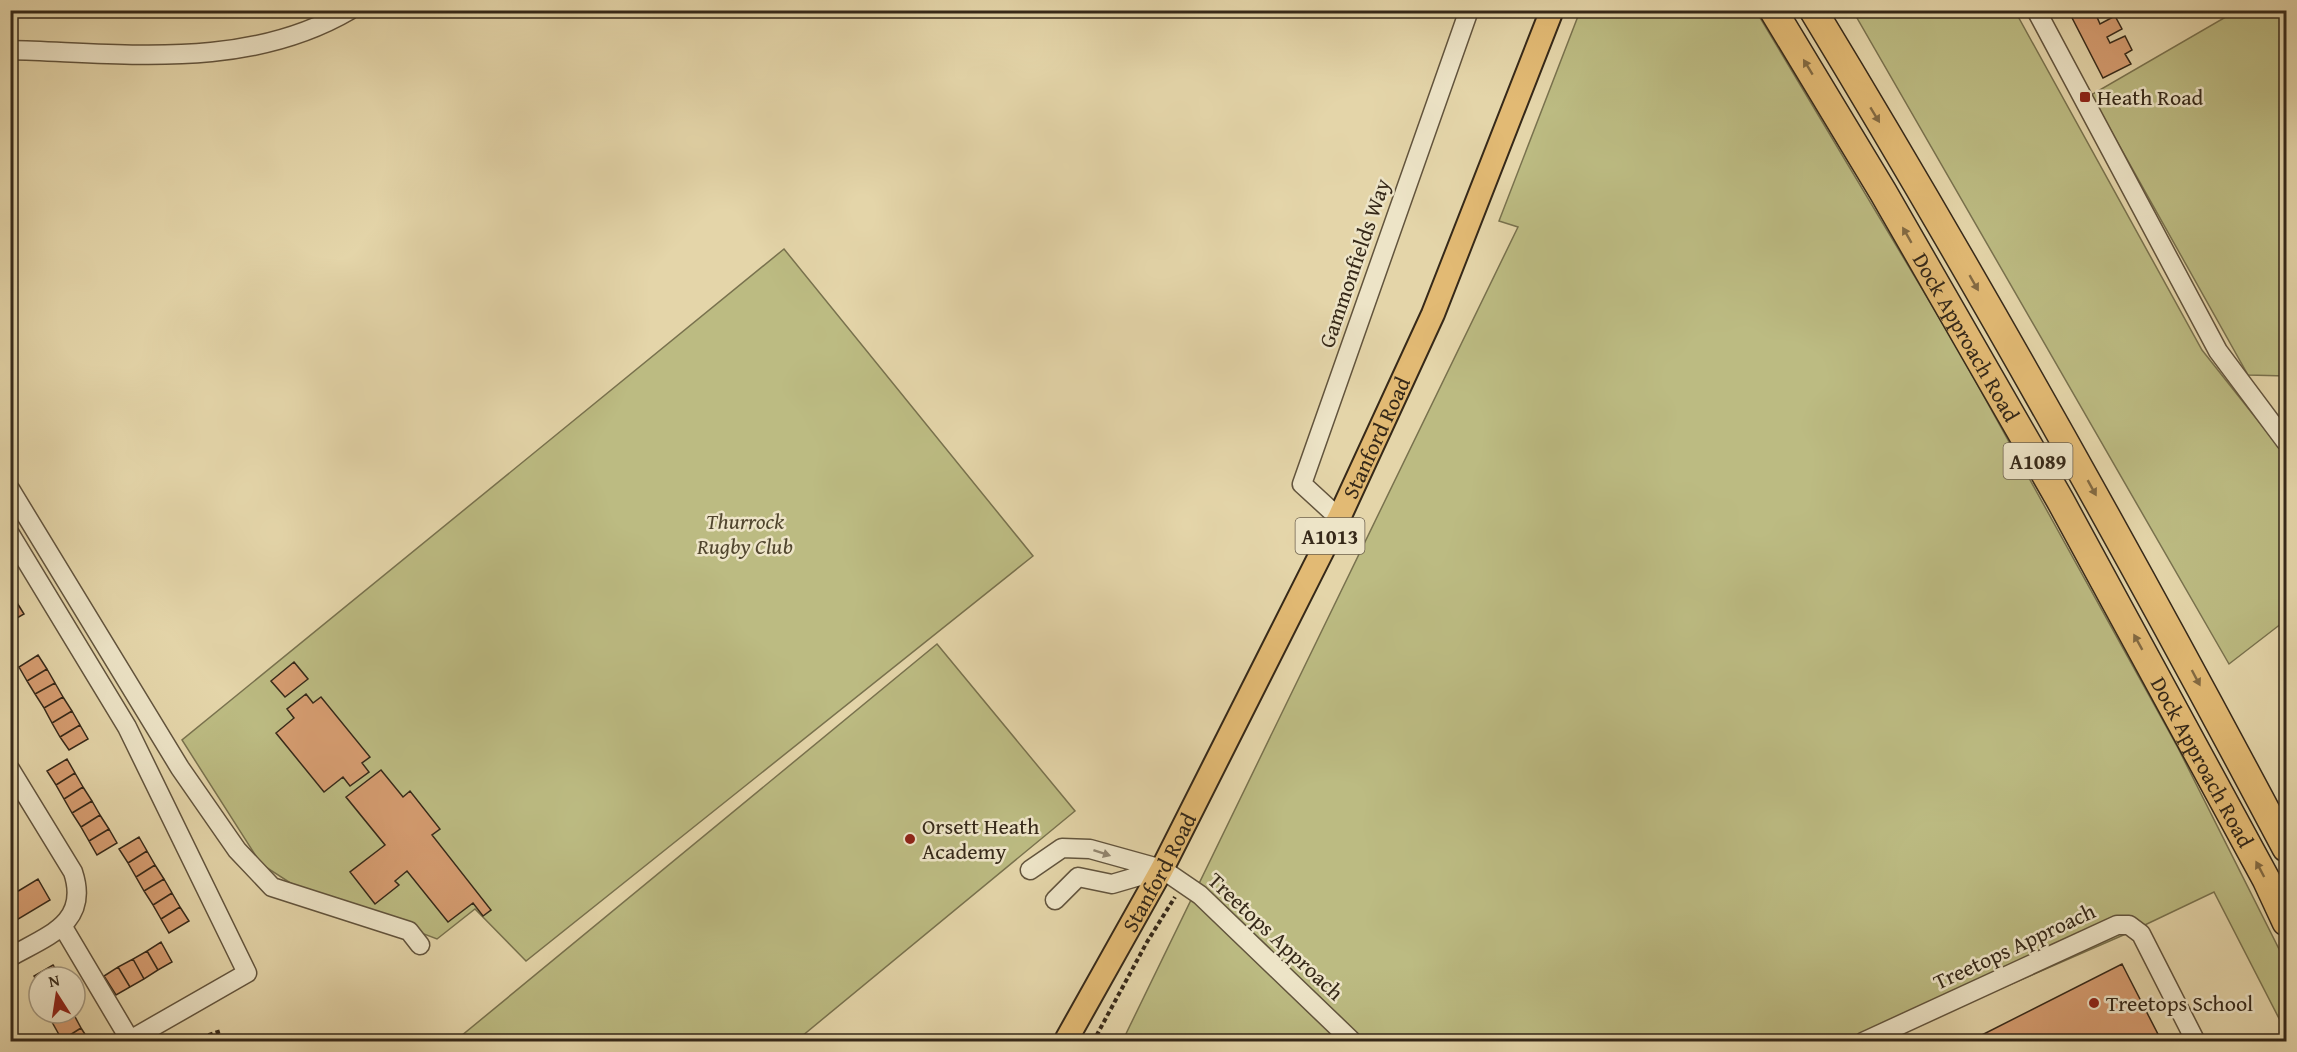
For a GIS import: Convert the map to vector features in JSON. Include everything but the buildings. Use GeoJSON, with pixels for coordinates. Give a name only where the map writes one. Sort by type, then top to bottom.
{"type":"FeatureCollection","features":[{"type":"Feature","properties":{"kind":"highway","name":"Dock Approach Road"},"geometry":{"type":"LineString","coordinates":[[1773,10],[1888,202],[2060,500],[2266,879],[2286,922]]}},
{"type":"Feature","properties":{"kind":"highway","name":"Dock Approach Road"},"geometry":{"type":"LineString","coordinates":[[1813,10],[2092,488],[2286,848]]}},
{"type":"Feature","properties":{"kind":"main road","name":"Stanford Road"},"geometry":{"type":"LineString","coordinates":[[1065,1041],[1162,870],[1339,518],[1433,314],[1552,10]]}},
{"type":"Feature","properties":{"kind":"street"},"geometry":{"type":"LineString","coordinates":[[10,50],[196,54],[250,48],[293,37],[350,10]]}},
{"type":"Feature","properties":{"kind":"street","name":"Gammonfields Way"},"geometry":{"type":"LineString","coordinates":[[1339,518],[1302,484],[1468,10]]}},
{"type":"Feature","properties":{"kind":"street"},"geometry":{"type":"LineString","coordinates":[[2036,10],[2218,351],[2286,442]]}},
{"type":"Feature","properties":{"kind":"street"},"geometry":{"type":"LineString","coordinates":[[10,489],[180,768],[237,850],[272,887],[410,931],[420,945]]}},
{"type":"Feature","properties":{"kind":"street"},"geometry":{"type":"LineString","coordinates":[[10,534],[17,560],[127,728],[247,973],[130,1040],[63,927]]}},
{"type":"Feature","properties":{"kind":"street"},"geometry":{"type":"LineString","coordinates":[[10,769],[73,872],[78,886],[78,902],[63,927],[10,957]]}},
{"type":"Feature","properties":{"kind":"street"},"geometry":{"type":"LineString","coordinates":[[1030,870],[1062,848],[1076,861],[1078,877]]}},
{"type":"Feature","properties":{"kind":"street","name":"Treetops Approach"},"geometry":{"type":"LineString","coordinates":[[1062,848],[1089,849],[1162,870],[1200,895],[1353,1041]]}},
{"type":"Feature","properties":{"kind":"street"},"geometry":{"type":"LineString","coordinates":[[1078,877],[1112,884],[1162,870]]}},
{"type":"Feature","properties":{"kind":"street"},"geometry":{"type":"LineString","coordinates":[[1055,900],[1078,877]]}},
{"type":"Feature","properties":{"kind":"street","name":"Treetops Approach"},"geometry":{"type":"LineString","coordinates":[[1863,1041],[2117,925],[2129,925],[2141,934],[2196,1041]]}},
{"type":"Feature","properties":{"kind":"path"},"geometry":{"type":"LineString","coordinates":[[1093,1041],[1147,942],[1174,899]]}},
{"type":"Feature","properties":{"kind":"path"},"geometry":{"type":"LineString","coordinates":[[187,1041],[221,1031]]}},
{"type":"Feature","properties":{"kind":"green space"},"geometry":{"type":"Polygon","coordinates":[[[1580,11],[1756,11],[1955,344],[2178,748],[2286,963],[2286,1032],[2214,892],[2128,933],[1881,1041],[1122,1042],[1518,227],[1499,221],[1580,11]]]}},
{"type":"Feature","properties":{"kind":"green space"},"geometry":{"type":"Polygon","coordinates":[[[1853,11],[2015,11],[2202,350],[2286,456],[2286,620],[2229,664],[1853,11]]]}},
{"type":"Feature","properties":{"kind":"green space"},"geometry":{"type":"Polygon","coordinates":[[[2236,11],[2286,11],[2286,376],[2248,375],[2091,95],[2236,11]]]}},
{"type":"Feature","properties":{"kind":"green space","name":"Thurrock Rugby Club"},"geometry":{"type":"Polygon","coordinates":[[[784,249],[1033,556],[526,961],[475,909],[437,939],[292,884],[261,864],[182,740],[784,249]]]}},
{"type":"Feature","properties":{"kind":"green space","name":"Orsett Heath Academy"},"geometry":{"type":"Polygon","coordinates":[[[937,644],[1075,811],[796,1041],[455,1041],[937,644]]]}},
{"type":"Feature","properties":{"kind":"place","name":"Heath Road"},"geometry":{"type":"Point","coordinates":[2085,97]}},
{"type":"Feature","properties":{"kind":"place","name":"Orsett Heath Academy"},"geometry":{"type":"Point","coordinates":[910,839]}},
{"type":"Feature","properties":{"kind":"place","name":"Treetops School"},"geometry":{"type":"Point","coordinates":[2094,1003]}}]}
